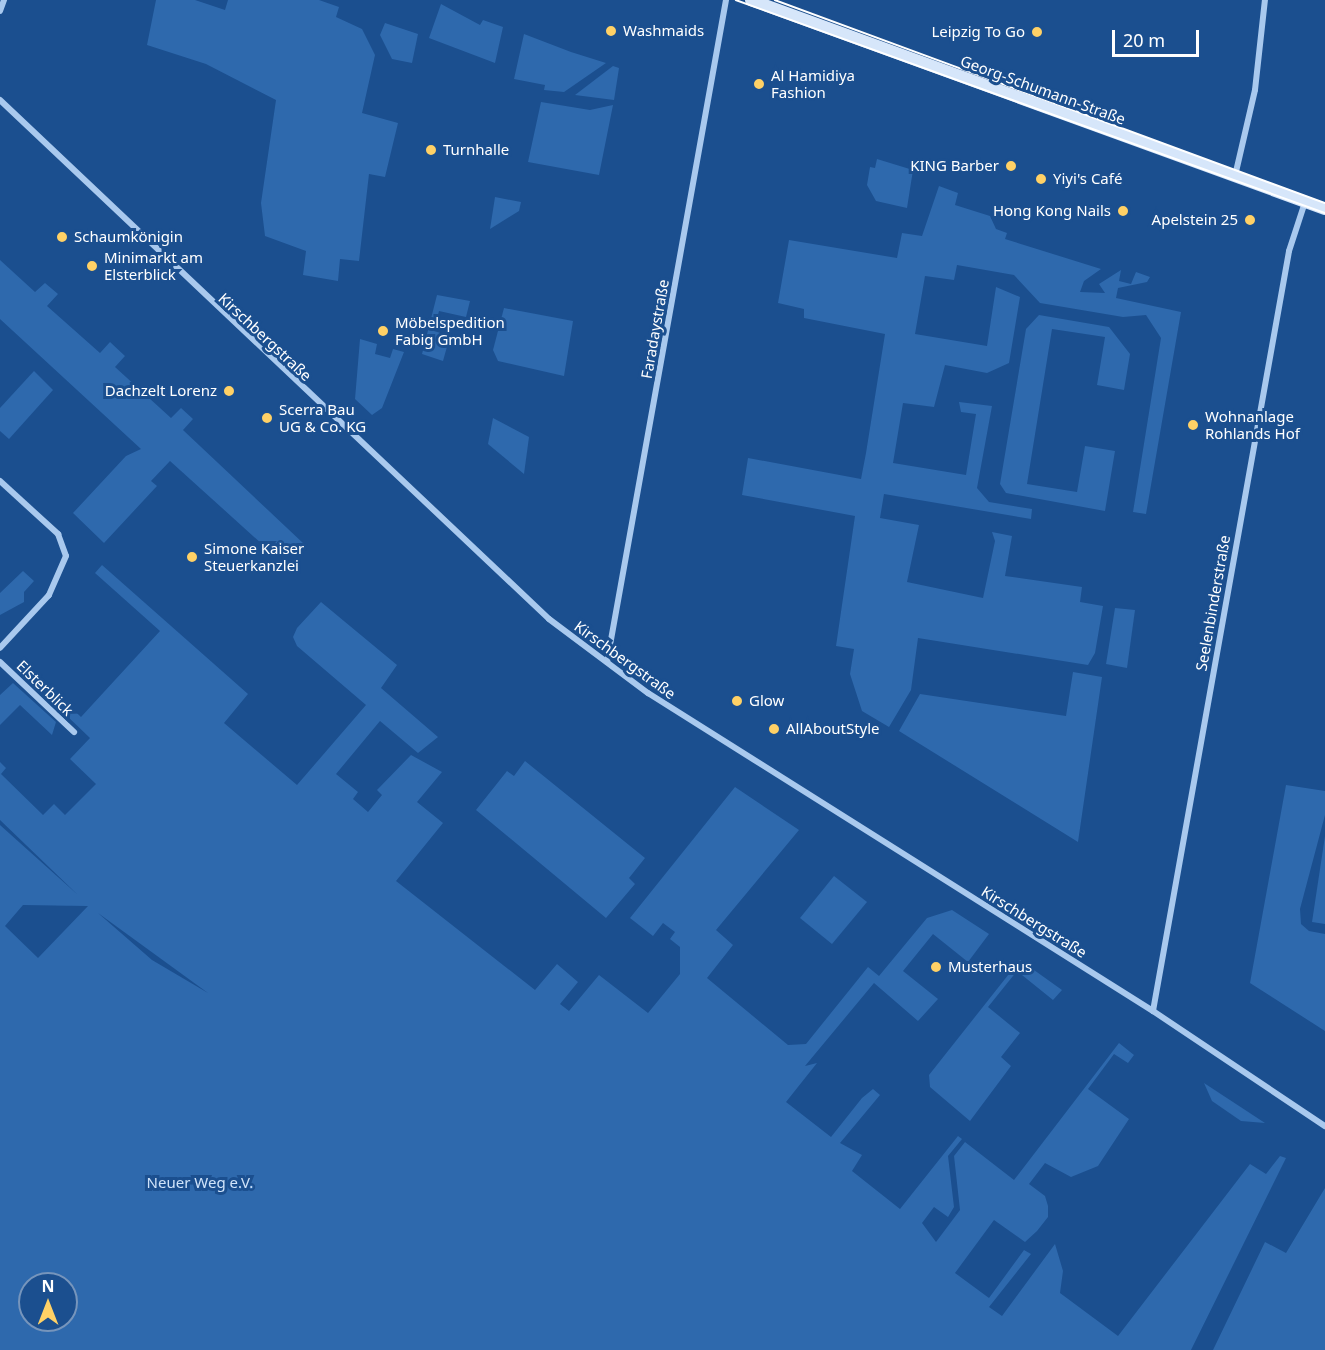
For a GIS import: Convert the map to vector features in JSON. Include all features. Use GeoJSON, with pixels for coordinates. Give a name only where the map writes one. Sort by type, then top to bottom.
{"type":"FeatureCollection","features":[{"type":"Feature","properties":{"kind":"main road","name":"Georg-Schumann-Straße"},"geometry":{"type":"LineString","coordinates":[[751,0],[1325,209]]}},
{"type":"Feature","properties":{"kind":"street"},"geometry":{"type":"LineString","coordinates":[[0,11],[4,0]]}},
{"type":"Feature","properties":{"kind":"street","name":"Faradaystraße"},"geometry":{"type":"LineString","coordinates":[[607,662],[726,0]]}},
{"type":"Feature","properties":{"kind":"street"},"geometry":{"type":"LineString","coordinates":[[1234,177],[1255,90],[1265,0]]}},
{"type":"Feature","properties":{"kind":"street","name":"Kirschbergstraße"},"geometry":{"type":"LineString","coordinates":[[0,100],[549,619],[648,693],[1153,1011],[1325,1126]]}},
{"type":"Feature","properties":{"kind":"street","name":"Seelenbinderstraße"},"geometry":{"type":"LineString","coordinates":[[1153,1011],[1289,251],[1305,202]]}},
{"type":"Feature","properties":{"kind":"street"},"geometry":{"type":"LineString","coordinates":[[0,481],[58,534],[66,556],[49,596],[0,648]]}},
{"type":"Feature","properties":{"kind":"street","name":"Elsterblick"},"geometry":{"type":"LineString","coordinates":[[0,662],[74,732]]}},
{"type":"Feature","properties":{"kind":"green space"},"geometry":{"type":"Polygon","coordinates":[[[156,0],[195,0],[225,10],[228,0],[319,0],[339,7],[336,17],[362,29],[375,55],[362,113],[398,123],[385,177],[369,174],[359,261],[340,259],[338,281],[303,275],[306,251],[265,236],[261,203],[276,100],[206,64],[147,45],[156,0]]]}},
{"type":"Feature","properties":{"kind":"green space"},"geometry":{"type":"Polygon","coordinates":[[[441,4],[480,25],[483,20],[503,27],[495,63],[429,38],[441,4]]]}},
{"type":"Feature","properties":{"kind":"green space"},"geometry":{"type":"Polygon","coordinates":[[[385,23],[418,34],[412,63],[392,59],[380,35],[385,23]]]}},
{"type":"Feature","properties":{"kind":"green space"},"geometry":{"type":"Polygon","coordinates":[[[524,34],[606,63],[564,92],[544,90],[545,85],[514,79],[524,34]]]}},
{"type":"Feature","properties":{"kind":"green space"},"geometry":{"type":"Polygon","coordinates":[[[613,66],[619,68],[614,100],[575,95],[613,66]]]}},
{"type":"Feature","properties":{"kind":"green space"},"geometry":{"type":"Polygon","coordinates":[[[541,102],[590,110],[613,105],[599,175],[528,162],[541,102]]]}},
{"type":"Feature","properties":{"kind":"green space"},"geometry":{"type":"Polygon","coordinates":[[[877,159],[913,170],[907,208],[876,201],[867,185],[870,167],[875,168],[877,159]]]}},
{"type":"Feature","properties":{"kind":"green space"},"geometry":{"type":"Polygon","coordinates":[[[939,186],[958,193],[955,205],[990,216],[996,229],[1007,233],[1005,239],[1101,269],[1084,281],[1080,292],[1105,293],[1099,284],[1121,270],[1119,281],[1131,284],[1136,272],[1150,277],[1147,282],[1118,288],[1116,298],[1181,312],[1146,514],[1133,512],[1161,338],[1146,315],[1123,317],[1040,303],[1014,275],[957,265],[954,280],[925,276],[915,334],[987,346],[996,287],[1020,297],[1009,363],[987,373],[945,365],[934,407],[903,403],[893,463],[966,475],[976,414],[961,412],[959,402],[992,406],[977,488],[989,502],[1032,509],[1031,519],[884,494],[880,518],[919,525],[907,582],[983,598],[995,541],[992,532],[1012,536],[1005,576],[1082,587],[1080,602],[1103,606],[1095,653],[1088,665],[918,638],[911,690],[889,727],[862,711],[850,674],[854,649],[836,646],[855,516],[742,495],[748,458],[861,479],[866,453],[885,334],[804,318],[804,309],[778,303],[789,240],[897,258],[902,233],[922,236],[939,186]]]}},
{"type":"Feature","properties":{"kind":"green space"},"geometry":{"type":"Polygon","coordinates":[[[495,197],[521,202],[519,211],[490,229],[495,197]]]}},
{"type":"Feature","properties":{"kind":"green space"},"geometry":{"type":"Polygon","coordinates":[[[0,260],[35,292],[45,283],[58,294],[47,306],[100,353],[110,342],[125,356],[115,367],[171,418],[181,408],[193,419],[183,430],[304,544],[275,552],[263,545],[170,461],[151,481],[157,486],[104,543],[73,513],[126,456],[141,449],[0,319],[0,260]]]}},
{"type":"Feature","properties":{"kind":"green space"},"geometry":{"type":"Polygon","coordinates":[[[437,295],[470,301],[466,317],[439,311],[434,331],[450,336],[443,361],[422,354],[437,295]]]}},
{"type":"Feature","properties":{"kind":"green space"},"geometry":{"type":"Polygon","coordinates":[[[504,308],[573,321],[564,376],[498,361],[493,350],[504,308]]]}},
{"type":"Feature","properties":{"kind":"green space"},"geometry":{"type":"Polygon","coordinates":[[[1039,315],[1109,327],[1130,354],[1124,390],[1097,385],[1105,337],[1052,329],[1027,484],[1077,492],[1085,446],[1115,451],[1105,511],[1006,493],[1000,484],[1026,329],[1039,315]]]}},
{"type":"Feature","properties":{"kind":"green space"},"geometry":{"type":"Polygon","coordinates":[[[360,339],[377,344],[375,354],[390,358],[393,349],[404,352],[382,408],[372,415],[355,399],[360,339]]]}},
{"type":"Feature","properties":{"kind":"green space"},"geometry":{"type":"Polygon","coordinates":[[[34,371],[53,390],[9,439],[0,431],[0,408],[34,371]]]}},
{"type":"Feature","properties":{"kind":"green space"},"geometry":{"type":"Polygon","coordinates":[[[493,418],[529,437],[524,474],[488,444],[493,418]]]}},
{"type":"Feature","properties":{"kind":"green space","name":"Neuer Weg e.V."},"geometry":{"type":"Polygon","coordinates":[[[102,565],[248,694],[224,723],[297,785],[366,705],[297,646],[293,637],[297,628],[321,602],[397,665],[381,688],[438,737],[418,753],[380,721],[336,774],[358,792],[353,799],[368,812],[382,795],[377,790],[411,755],[442,772],[417,802],[443,823],[396,881],[535,990],[557,964],[578,982],[560,1004],[569,1011],[599,975],[648,1013],[680,974],[680,947],[670,939],[675,932],[663,923],[653,936],[630,918],[735,787],[799,830],[716,930],[733,945],[707,978],[788,1045],[806,1044],[868,967],[879,976],[927,918],[952,910],[989,934],[968,962],[933,934],[903,971],[938,999],[918,1021],[874,983],[805,1066],[817,1063],[786,1102],[831,1137],[862,1098],[873,1089],[880,1095],[840,1143],[862,1155],[852,1171],[900,1209],[958,1136],[962,1139],[948,1156],[954,1207],[948,1217],[934,1207],[922,1223],[936,1242],[960,1210],[954,1156],[965,1142],[1014,1180],[1119,1043],[1134,1055],[1128,1063],[1114,1054],[1088,1089],[1129,1119],[1098,1166],[1071,1177],[1045,1163],[1029,1184],[1045,1196],[1048,1206],[1048,1217],[1037,1231],[1025,1242],[994,1220],[955,1273],[989,1298],[1024,1250],[1031,1254],[989,1307],[1002,1316],[1055,1244],[1063,1271],[1060,1293],[1118,1336],[1250,1164],[1266,1174],[1280,1156],[1286,1158],[1191,1350],[0,1350],[0,825],[78,895],[0,820],[0,762],[6,768],[1,774],[43,815],[54,804],[65,815],[96,784],[70,759],[90,738],[42,692],[50,687],[81,717],[160,631],[95,573],[102,565]],[[23,905],[5,926],[38,958],[87,906],[23,905]],[[98,913],[152,960],[208,993],[98,913]]]}},
{"type":"Feature","properties":{"kind":"green space"},"geometry":{"type":"Polygon","coordinates":[[[23,571],[34,581],[24,592],[24,602],[0,615],[0,593],[23,571]]]}},
{"type":"Feature","properties":{"kind":"green space"},"geometry":{"type":"Polygon","coordinates":[[[1115,608],[1135,610],[1127,668],[1106,664],[1115,608]]]}},
{"type":"Feature","properties":{"kind":"green space"},"geometry":{"type":"Polygon","coordinates":[[[1073,672],[1102,677],[1078,842],[899,731],[920,694],[1066,716],[1073,672]]]}},
{"type":"Feature","properties":{"kind":"green space"},"geometry":{"type":"Polygon","coordinates":[[[13,683],[56,722],[52,735],[20,705],[0,725],[0,695],[13,683]]]}},
{"type":"Feature","properties":{"kind":"green space"},"geometry":{"type":"Polygon","coordinates":[[[525,761],[645,858],[629,878],[635,884],[606,918],[476,810],[507,771],[514,776],[525,761]]]}},
{"type":"Feature","properties":{"kind":"green space"},"geometry":{"type":"Polygon","coordinates":[[[1286,785],[1325,791],[1325,815],[1300,909],[1301,924],[1309,931],[1325,934],[1325,1031],[1250,983],[1286,785]]]}},
{"type":"Feature","properties":{"kind":"green space"},"geometry":{"type":"Polygon","coordinates":[[[1325,836],[1325,924],[1312,922],[1325,836]]]}},
{"type":"Feature","properties":{"kind":"green space"},"geometry":{"type":"Polygon","coordinates":[[[834,876],[867,902],[832,944],[800,918],[834,876]]]}},
{"type":"Feature","properties":{"kind":"green space"},"geometry":{"type":"Polygon","coordinates":[[[1020,960],[1062,990],[1053,1000],[1017,971],[988,1007],[1020,1033],[1001,1057],[1011,1066],[970,1121],[930,1087],[929,1075],[1020,960]]]}},
{"type":"Feature","properties":{"kind":"green space"},"geometry":{"type":"Polygon","coordinates":[[[1204,1083],[1265,1123],[1241,1121],[1212,1101],[1204,1083]]]}},
{"type":"Feature","properties":{"kind":"green space"},"geometry":{"type":"Polygon","coordinates":[[[1325,1188],[1325,1350],[1213,1350],[1265,1242],[1286,1253],[1325,1188]]]}},
{"type":"Feature","properties":{"kind":"tram line"},"geometry":{"type":"LineString","coordinates":[[736,0],[1325,213]]}},
{"type":"Feature","properties":{"kind":"tram line"},"geometry":{"type":"LineString","coordinates":[[775,0],[1325,203]]}},
{"type":"Feature","properties":{"kind":"place","name":"Washmaids"},"geometry":{"type":"Point","coordinates":[611,31]}},
{"type":"Feature","properties":{"kind":"place","name":"Leipzig To Go"},"geometry":{"type":"Point","coordinates":[1037,32]}},
{"type":"Feature","properties":{"kind":"place","name":"Al Hamidiya Fashion"},"geometry":{"type":"Point","coordinates":[759,84]}},
{"type":"Feature","properties":{"kind":"place","name":"Turnhalle"},"geometry":{"type":"Point","coordinates":[431,150]}},
{"type":"Feature","properties":{"kind":"place","name":"KING Barber"},"geometry":{"type":"Point","coordinates":[1011,166]}},
{"type":"Feature","properties":{"kind":"place","name":"Yiyi's Café"},"geometry":{"type":"Point","coordinates":[1041,179]}},
{"type":"Feature","properties":{"kind":"place","name":"Hong Kong Nails"},"geometry":{"type":"Point","coordinates":[1123,211]}},
{"type":"Feature","properties":{"kind":"place","name":"Apelstein 25"},"geometry":{"type":"Point","coordinates":[1250,220]}},
{"type":"Feature","properties":{"kind":"place","name":"Schaumkönigin"},"geometry":{"type":"Point","coordinates":[62,237]}},
{"type":"Feature","properties":{"kind":"place","name":"Minimarkt am Elsterblick"},"geometry":{"type":"Point","coordinates":[92,266]}},
{"type":"Feature","properties":{"kind":"place","name":"Möbelspedition Fabig GmbH"},"geometry":{"type":"Point","coordinates":[383,331]}},
{"type":"Feature","properties":{"kind":"place","name":"Dachzelt Lorenz"},"geometry":{"type":"Point","coordinates":[229,391]}},
{"type":"Feature","properties":{"kind":"place","name":"Scerra Bau UG & Co. KG"},"geometry":{"type":"Point","coordinates":[267,418]}},
{"type":"Feature","properties":{"kind":"place","name":"Wohnanlage Rohlands Hof"},"geometry":{"type":"Point","coordinates":[1193,425]}},
{"type":"Feature","properties":{"kind":"place","name":"Simone Kaiser Steuerkanzlei"},"geometry":{"type":"Point","coordinates":[192,557]}},
{"type":"Feature","properties":{"kind":"place","name":"Glow"},"geometry":{"type":"Point","coordinates":[737,701]}},
{"type":"Feature","properties":{"kind":"place","name":"AllAboutStyle"},"geometry":{"type":"Point","coordinates":[774,729]}},
{"type":"Feature","properties":{"kind":"place","name":"Musterhaus"},"geometry":{"type":"Point","coordinates":[936,967]}}]}
